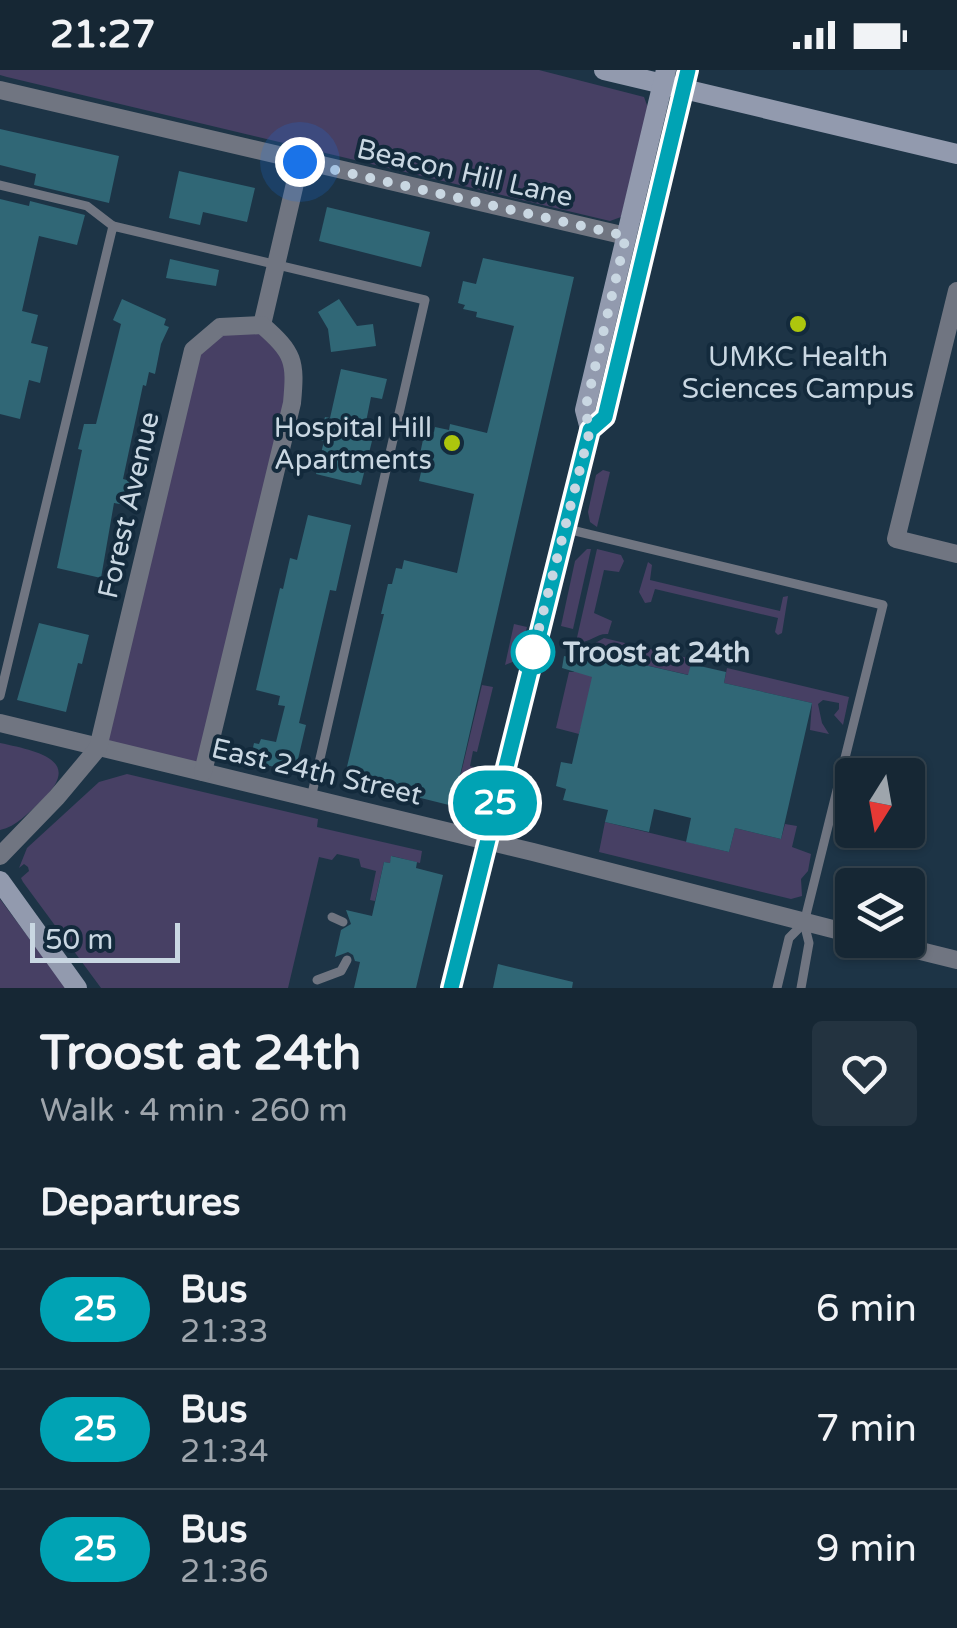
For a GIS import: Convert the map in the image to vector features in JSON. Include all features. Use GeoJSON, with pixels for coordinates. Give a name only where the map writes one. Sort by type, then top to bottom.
{"type":"FeatureCollection","features":[{"type":"Feature","properties":{"kind":"main road"},"geometry":{"type":"LineString","coordinates":[[604,70],[675,78],[957,154]]}},
{"type":"Feature","properties":{"kind":"main road"},"geometry":{"type":"LineString","coordinates":[[452,988],[590,430],[585,410],[626,236],[675,78]]}},
{"type":"Feature","properties":{"kind":"main road"},"geometry":{"type":"LineString","coordinates":[[590,430],[605,417],[675,78]]}},
{"type":"Feature","properties":{"kind":"main road"},"geometry":{"type":"LineString","coordinates":[[0,881],[77,988]]}},
{"type":"Feature","properties":{"kind":"street","name":"Beacon Hill Lane"},"geometry":{"type":"LineString","coordinates":[[0,90],[626,236]]}},
{"type":"Feature","properties":{"kind":"street"},"geometry":{"type":"LineString","coordinates":[[203,772],[292,403],[296,370],[284,344],[262,325],[300,162]]}},
{"type":"Feature","properties":{"kind":"street"},"geometry":{"type":"LineString","coordinates":[[957,291],[896,539],[957,554]]}},
{"type":"Feature","properties":{"kind":"street","name":"Forest Avenue"},"geometry":{"type":"LineString","coordinates":[[98,748],[193,350],[220,328],[262,325]]}},
{"type":"Feature","properties":{"kind":"street","name":"East 24th Street"},"geometry":{"type":"LineString","coordinates":[[0,724],[486,840],[835,930]]}},
{"type":"Feature","properties":{"kind":"street"},"geometry":{"type":"LineString","coordinates":[[0,856],[98,748]]}},
{"type":"Feature","properties":{"kind":"street"},"geometry":{"type":"LineString","coordinates":[[925,952],[957,960]]}},
{"type":"Feature","properties":{"kind":"lane"},"geometry":{"type":"LineString","coordinates":[[0,185],[87,206],[112,226],[426,300],[311,798]]}},
{"type":"Feature","properties":{"kind":"lane"},"geometry":{"type":"LineString","coordinates":[[0,696],[112,226]]}},
{"type":"Feature","properties":{"kind":"lane"},"geometry":{"type":"LineString","coordinates":[[564,528],[884,606],[804,922],[809,943],[800,988]]}},
{"type":"Feature","properties":{"kind":"lane"},"geometry":{"type":"LineString","coordinates":[[332,917],[343,922]]}},
{"type":"Feature","properties":{"kind":"lane"},"geometry":{"type":"LineString","coordinates":[[778,988],[789,938],[804,922]]}},
{"type":"Feature","properties":{"kind":"lane"},"geometry":{"type":"LineString","coordinates":[[317,980],[340,971],[347,960]]}},
{"type":"Feature","properties":{"kind":"shaded area"},"geometry":{"type":"Polygon","coordinates":[[[0,70],[539,70],[644,97],[648,108],[621,217],[610,221],[7,77],[0,75],[0,70]]]}},
{"type":"Feature","properties":{"kind":"shaded area"},"geometry":{"type":"Polygon","coordinates":[[[260,332],[283,356],[289,386],[198,763],[106,742],[201,349],[222,334],[260,332]]]}},
{"type":"Feature","properties":{"kind":"shaded area"},"geometry":{"type":"Polygon","coordinates":[[[603,470],[610,472],[597,527],[590,522],[588,512],[596,475],[603,470]]]}},
{"type":"Feature","properties":{"kind":"shaded area"},"geometry":{"type":"Polygon","coordinates":[[[591,549],[573,629],[561,626],[575,561],[591,549]]]}},
{"type":"Feature","properties":{"kind":"shaded area"},"geometry":{"type":"Polygon","coordinates":[[[597,549],[621,555],[624,561],[619,572],[604,570],[594,613],[612,621],[608,634],[576,642],[597,549]]]}},
{"type":"Feature","properties":{"kind":"shaded area"},"geometry":{"type":"Polygon","coordinates":[[[648,562],[652,565],[650,580],[780,611],[783,597],[788,596],[782,633],[775,632],[778,618],[655,589],[651,602],[645,603],[639,592],[648,562]]]}},
{"type":"Feature","properties":{"kind":"shaded area"},"geometry":{"type":"Polygon","coordinates":[[[514,624],[527,627],[518,660],[505,665],[514,624]]]}},
{"type":"Feature","properties":{"kind":"shaded area"},"geometry":{"type":"Polygon","coordinates":[[[604,638],[692,659],[689,675],[601,655],[579,734],[556,728],[569,672],[574,672],[578,656],[575,649],[585,649],[604,638]]]}},
{"type":"Feature","properties":{"kind":"shaded area"},"geometry":{"type":"Polygon","coordinates":[[[727,668],[849,697],[843,725],[834,715],[839,703],[823,700],[818,704],[829,734],[810,730],[812,703],[724,683],[727,668]]]}},
{"type":"Feature","properties":{"kind":"shaded area"},"geometry":{"type":"Polygon","coordinates":[[[482,685],[493,687],[477,752],[473,751],[464,806],[454,803],[482,685]]]}},
{"type":"Feature","properties":{"kind":"shaded area"},"geometry":{"type":"Polygon","coordinates":[[[0,743],[41,754],[57,767],[58,776],[53,788],[26,815],[0,830],[0,743]]]}},
{"type":"Feature","properties":{"kind":"shaded area"},"geometry":{"type":"Polygon","coordinates":[[[480,769],[485,770],[489,781],[482,815],[473,814],[471,808],[480,769]]]}},
{"type":"Feature","properties":{"kind":"shaded area"},"geometry":{"type":"Polygon","coordinates":[[[127,774],[318,819],[317,827],[422,851],[420,863],[392,856],[390,863],[384,862],[375,901],[370,900],[376,871],[361,867],[359,859],[337,854],[332,860],[319,857],[288,988],[101,988],[23,882],[21,878],[28,867],[24,864],[19,868],[27,848],[99,782],[127,774]]]}},
{"type":"Feature","properties":{"kind":"shaded area"},"geometry":{"type":"Polygon","coordinates":[[[537,782],[526,827],[513,824],[522,789],[537,782]]]}},
{"type":"Feature","properties":{"kind":"shaded area"},"geometry":{"type":"Polygon","coordinates":[[[605,822],[729,852],[735,828],[781,839],[785,824],[797,826],[792,847],[811,854],[808,871],[801,879],[802,896],[791,899],[599,852],[605,822]]]}},
{"type":"Feature","properties":{"kind":"shaded area"},"geometry":{"type":"Polygon","coordinates":[[[0,899],[66,988],[0,988],[0,899]]]}},
{"type":"Feature","properties":{"kind":"building"},"geometry":{"type":"Polygon","coordinates":[[[0,129],[119,156],[109,203],[34,185],[36,174],[0,165],[0,129]]]}},
{"type":"Feature","properties":{"kind":"building"},"geometry":{"type":"Polygon","coordinates":[[[179,171],[255,188],[247,222],[203,212],[200,225],[169,218],[179,171]]]}},
{"type":"Feature","properties":{"kind":"building"},"geometry":{"type":"Polygon","coordinates":[[[0,199],[29,206],[30,201],[85,215],[77,245],[39,236],[22,311],[38,315],[31,343],[48,347],[40,383],[29,380],[20,419],[0,414],[0,199]]]}},
{"type":"Feature","properties":{"kind":"building"},"geometry":{"type":"Polygon","coordinates":[[[327,207],[430,232],[421,267],[319,241],[327,207]]]}},
{"type":"Feature","properties":{"kind":"building"},"geometry":{"type":"Polygon","coordinates":[[[483,258],[574,277],[453,806],[344,779],[388,584],[392,584],[396,568],[402,569],[404,560],[457,573],[474,494],[419,481],[425,455],[420,454],[425,430],[449,430],[450,424],[487,433],[514,326],[476,317],[477,312],[463,309],[465,305],[458,303],[463,281],[476,284],[483,258]]]}},
{"type":"Feature","properties":{"kind":"building"},"geometry":{"type":"Polygon","coordinates":[[[170,259],[219,270],[216,286],[166,278],[170,259]]]}},
{"type":"Feature","properties":{"kind":"building"},"geometry":{"type":"Polygon","coordinates":[[[122,299],[166,319],[164,325],[169,327],[155,374],[149,372],[146,386],[143,385],[123,479],[130,481],[125,505],[114,503],[101,578],[57,568],[84,424],[96,424],[121,324],[113,320],[122,299]]]}},
{"type":"Feature","properties":{"kind":"building"},"geometry":{"type":"Polygon","coordinates":[[[339,299],[357,326],[373,324],[376,346],[331,352],[328,329],[318,312],[339,299]]]}},
{"type":"Feature","properties":{"kind":"building"},"geometry":{"type":"Polygon","coordinates":[[[341,369],[387,379],[382,399],[371,397],[365,427],[375,429],[361,485],[316,474],[324,441],[319,440],[325,417],[330,418],[341,369]]]}},
{"type":"Feature","properties":{"kind":"building"},"geometry":{"type":"Polygon","coordinates":[[[308,515],[351,525],[336,591],[330,590],[299,723],[306,725],[295,772],[250,761],[254,743],[259,744],[261,739],[276,742],[285,706],[278,705],[280,696],[256,690],[280,588],[283,589],[290,558],[297,560],[308,515]]]}},
{"type":"Feature","properties":{"kind":"building"},"geometry":{"type":"Polygon","coordinates":[[[39,623],[89,635],[66,712],[17,700],[39,623]]]}},
{"type":"Feature","properties":{"kind":"building"},"geometry":{"type":"Polygon","coordinates":[[[601,655],[688,675],[691,664],[726,672],[724,683],[812,703],[781,839],[735,828],[729,852],[686,842],[691,818],[654,809],[649,832],[605,822],[608,810],[563,800],[566,789],[556,786],[561,762],[572,764],[592,677],[562,668],[564,656],[599,663],[601,655]]]}},
{"type":"Feature","properties":{"kind":"building"},"geometry":{"type":"Polygon","coordinates":[[[391,856],[417,862],[416,868],[443,875],[416,988],[354,988],[360,962],[348,952],[335,957],[341,930],[351,924],[346,910],[372,916],[384,862],[390,863],[391,856]]]}},
{"type":"Feature","properties":{"kind":"building"},"geometry":{"type":"Polygon","coordinates":[[[498,964],[573,982],[572,988],[493,988],[498,964]]]}},
{"type":"Feature","properties":{"kind":"bus line","name":"25"},"geometry":{"type":"LineString","coordinates":[[451,988],[590,430],[605,417],[688,70]]}},
{"type":"Feature","properties":{"kind":"place","name":"UMKC Health Sciences Campus"},"geometry":{"type":"Point","coordinates":[798,324]}},
{"type":"Feature","properties":{"kind":"place","name":"Hospital Hill Apartments"},"geometry":{"type":"Point","coordinates":[452,443]}},
{"type":"Feature","properties":{"kind":"place","name":"Troost at 24th"},"geometry":{"type":"Point","coordinates":[533,652]}},
{"type":"Feature","properties":{"kind":"route"},"geometry":{"type":"LineString","coordinates":[[300,162],[626,236],[585,410],[590,430],[533,652]]}}]}
